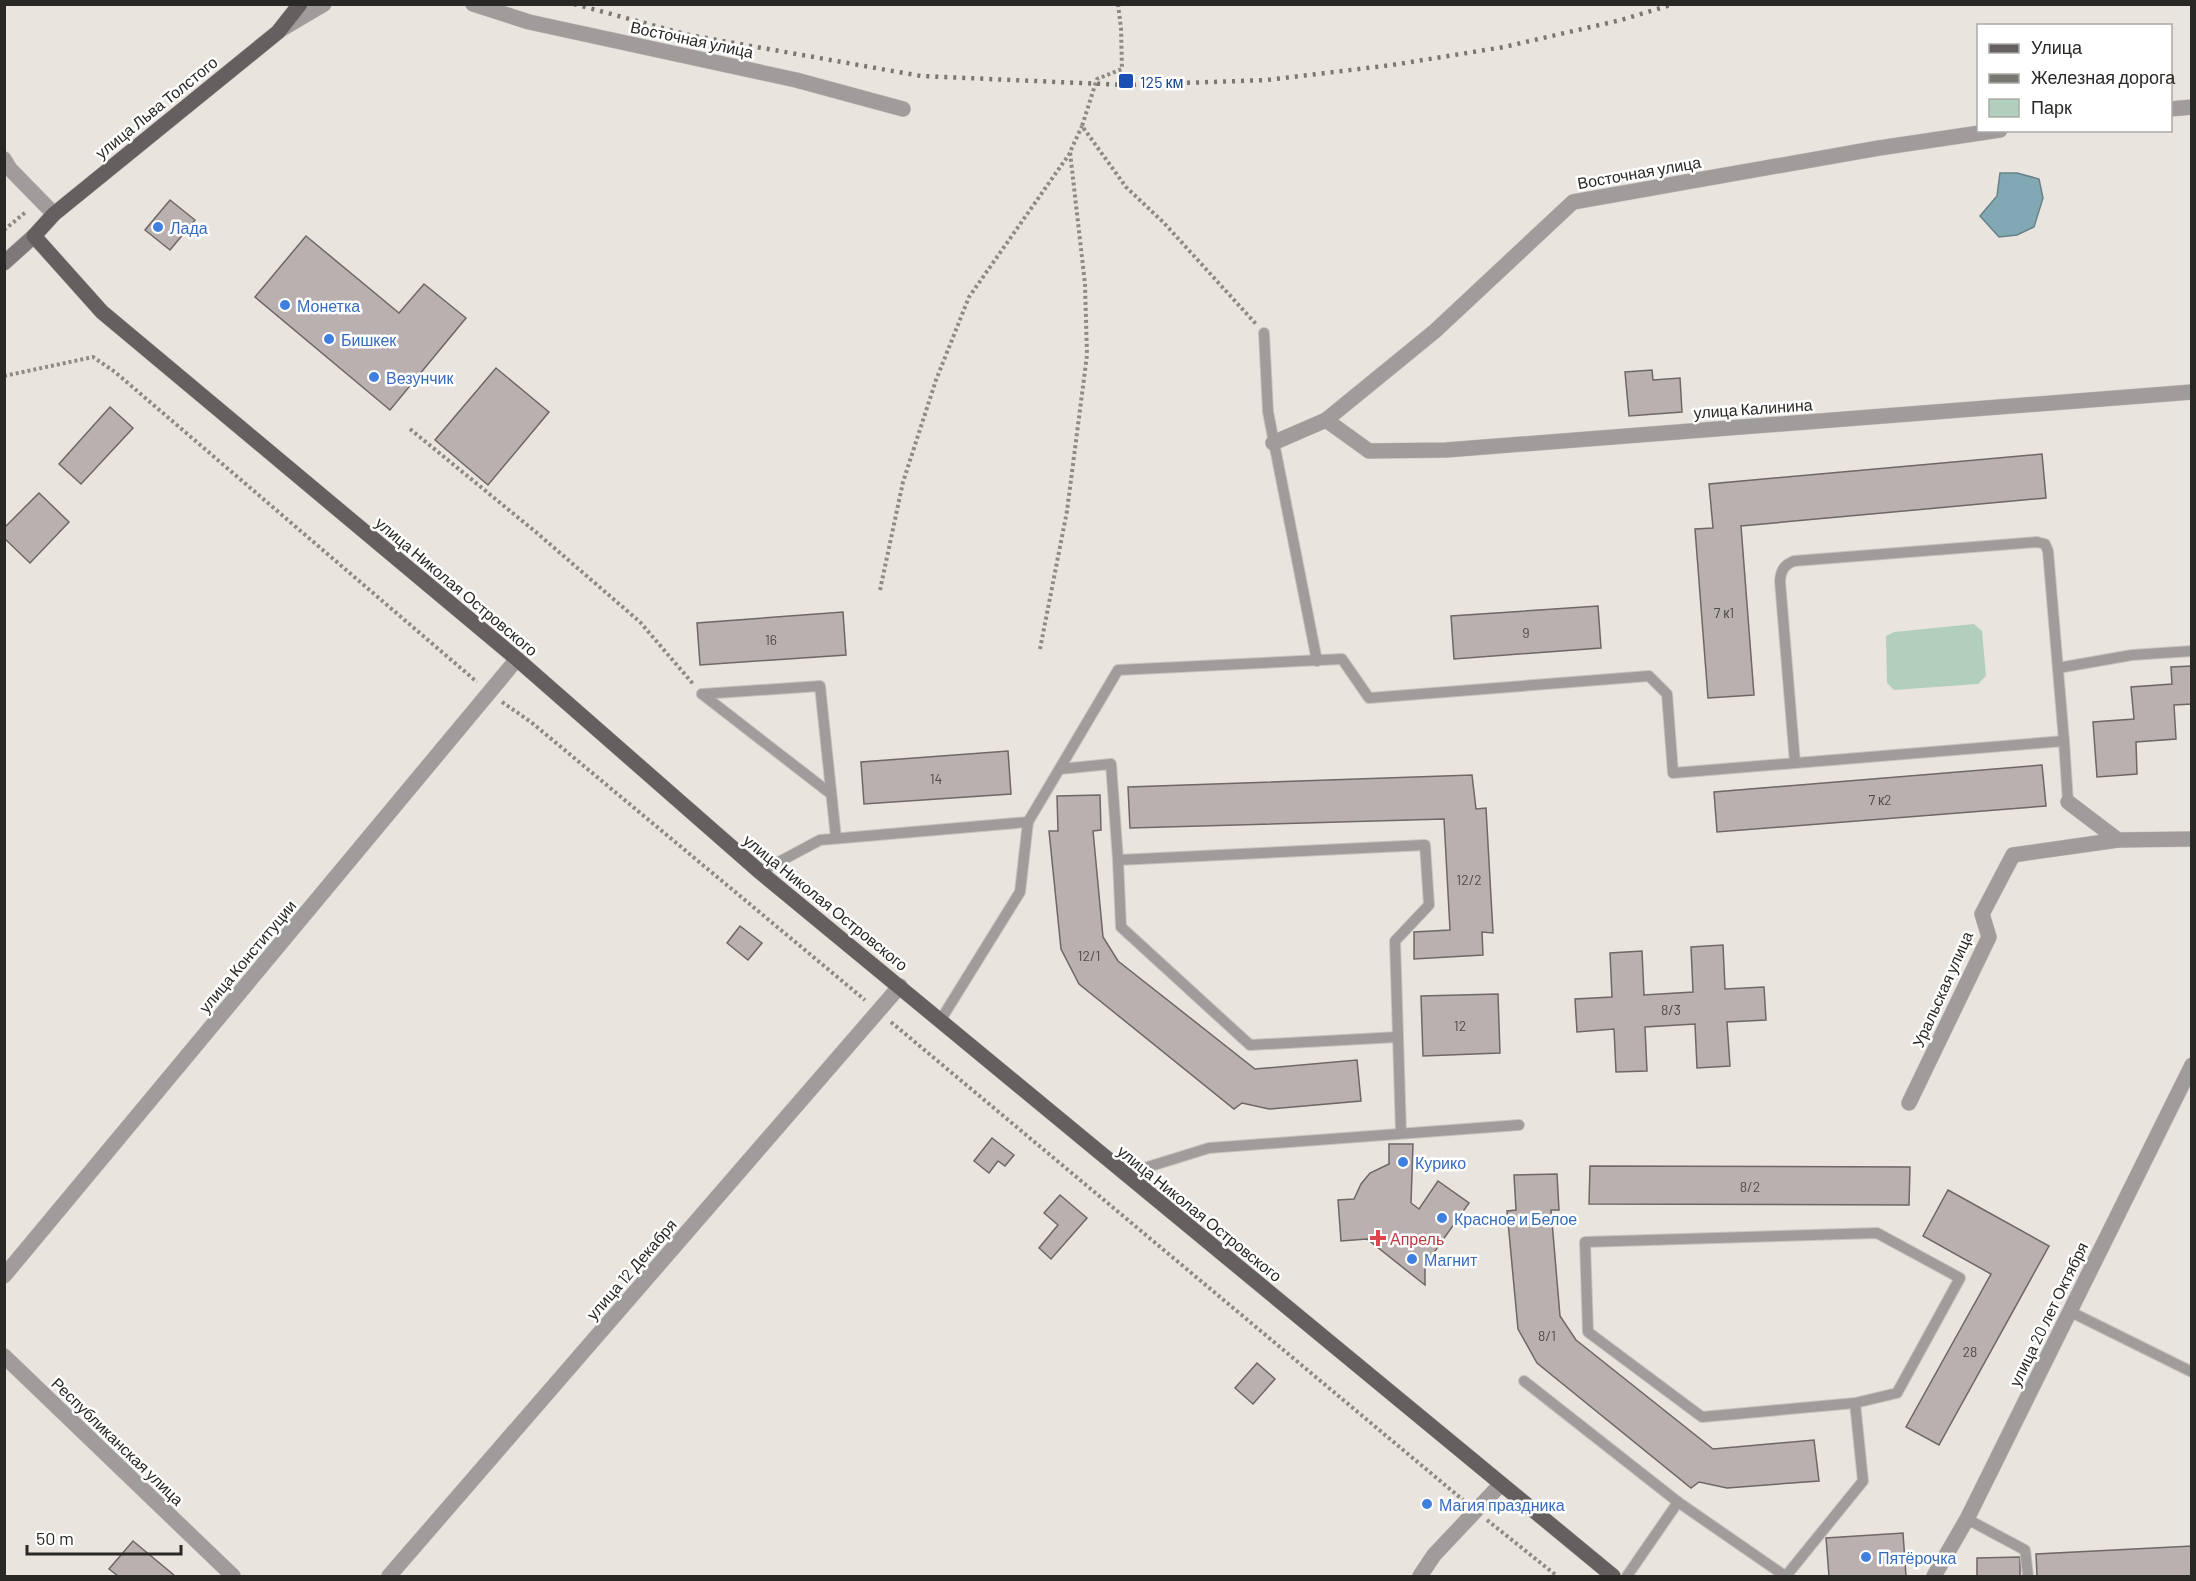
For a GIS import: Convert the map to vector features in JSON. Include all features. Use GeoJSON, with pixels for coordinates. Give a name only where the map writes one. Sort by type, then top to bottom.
{"type":"FeatureCollection","features":[{"type":"Feature","properties":{"kind":"main road","name":"улица Льва Толстого"},"geometry":{"type":"LineString","coordinates":[[34,236],[54,214],[278,32],[300,4]]}},
{"type":"Feature","properties":{"kind":"main road"},"geometry":{"type":"LineString","coordinates":[[4,263],[34,236]]}},
{"type":"Feature","properties":{"kind":"main road","name":"улица Николая Островского"},"geometry":{"type":"LineString","coordinates":[[34,236],[102,312],[517,659],[760,872],[1613,1576]]}},
{"type":"Feature","properties":{"kind":"street"},"geometry":{"type":"LineString","coordinates":[[278,32],[324,4]]}},
{"type":"Feature","properties":{"kind":"street","name":"Восточная улица"},"geometry":{"type":"LineString","coordinates":[[473,4],[529,22],[796,80],[903,109]]}},
{"type":"Feature","properties":{"kind":"street"},"geometry":{"type":"LineString","coordinates":[[2172,109],[2192,107]]}},
{"type":"Feature","properties":{"kind":"street","name":"Восточная улица"},"geometry":{"type":"LineString","coordinates":[[1274,443],[1326,420],[1435,331],[1573,202],[1878,148],[1986,132]]}},
{"type":"Feature","properties":{"kind":"street"},"geometry":{"type":"LineString","coordinates":[[4,159],[10,169],[54,214]]}},
{"type":"Feature","properties":{"kind":"street","name":"улица Калинина"},"geometry":{"type":"LineString","coordinates":[[1326,420],[1369,451],[1446,450],[2192,392]]}},
{"type":"Feature","properties":{"kind":"street","name":"улица Конституции"},"geometry":{"type":"LineString","coordinates":[[4,1276],[517,659]]}},
{"type":"Feature","properties":{"kind":"street"},"geometry":{"type":"LineString","coordinates":[[2068,802],[2118,840],[2192,839]]}},
{"type":"Feature","properties":{"kind":"street","name":"Уральская улица"},"geometry":{"type":"LineString","coordinates":[[1909,1103],[1989,937],[1982,914],[2013,855],[2118,840]]}},
{"type":"Feature","properties":{"kind":"street","name":"улица 12 Декабря"},"geometry":{"type":"LineString","coordinates":[[389,1576],[900,986]]}},
{"type":"Feature","properties":{"kind":"street","name":"улица 20 лет Октября"},"geometry":{"type":"LineString","coordinates":[[1934,1576],[1967,1519],[2192,1065]]}},
{"type":"Feature","properties":{"kind":"street","name":"Республиканская улица"},"geometry":{"type":"LineString","coordinates":[[4,1356],[233,1576]]}},
{"type":"Feature","properties":{"kind":"street"},"geometry":{"type":"LineString","coordinates":[[1420,1576],[1434,1555],[1501,1484]]}},
{"type":"Feature","properties":{"kind":"lane"},"geometry":{"type":"LineString","coordinates":[[1264,333],[1268,412],[1317,661]]}},
{"type":"Feature","properties":{"kind":"lane"},"geometry":{"type":"LineString","coordinates":[[1795,763],[1780,581],[1780,573],[1788,564],[1806,560],[2042,542],[2047,546],[2048,551],[2068,802]]}},
{"type":"Feature","properties":{"kind":"lane"},"geometry":{"type":"LineString","coordinates":[[2058,668],[2132,655],[2192,651]]}},
{"type":"Feature","properties":{"kind":"lane"},"geometry":{"type":"LineString","coordinates":[[940,1021],[1020,892],[1028,822],[1118,670],[1342,659],[1369,698],[1649,676],[1667,694],[1673,773],[2064,741]]}},
{"type":"Feature","properties":{"kind":"lane"},"geometry":{"type":"LineString","coordinates":[[702,694],[820,686],[836,838]]}},
{"type":"Feature","properties":{"kind":"lane"},"geometry":{"type":"LineString","coordinates":[[702,694],[831,794]]}},
{"type":"Feature","properties":{"kind":"lane"},"geometry":{"type":"LineString","coordinates":[[1060,769],[1111,764],[1121,927],[1250,1045],[1398,1037]]}},
{"type":"Feature","properties":{"kind":"lane"},"geometry":{"type":"LineString","coordinates":[[760,872],[820,840],[1028,822]]}},
{"type":"Feature","properties":{"kind":"lane"},"geometry":{"type":"LineString","coordinates":[[1118,860],[1425,845],[1429,905],[1395,941],[1401,1133]]}},
{"type":"Feature","properties":{"kind":"lane"},"geometry":{"type":"LineString","coordinates":[[1125,1174],[1209,1148],[1519,1125]]}},
{"type":"Feature","properties":{"kind":"lane"},"geometry":{"type":"LineString","coordinates":[[1877,1233],[1960,1278],[1898,1393],[1855,1403],[1702,1417],[1588,1332],[1585,1242],[1877,1233]]}},
{"type":"Feature","properties":{"kind":"lane"},"geometry":{"type":"LineString","coordinates":[[2069,1311],[2192,1372]]}},
{"type":"Feature","properties":{"kind":"lane"},"geometry":{"type":"LineString","coordinates":[[1524,1381],[1678,1502],[1786,1576],[1863,1481],[1855,1403]]}},
{"type":"Feature","properties":{"kind":"lane"},"geometry":{"type":"LineString","coordinates":[[1627,1576],[1678,1502]]}},
{"type":"Feature","properties":{"kind":"lane"},"geometry":{"type":"LineString","coordinates":[[1967,1519],[2025,1550],[2028,1576]]}},
{"type":"Feature","properties":{"kind":"path"},"geometry":{"type":"LineString","coordinates":[[880,590],[903,482],[936,380],[969,297],[1070,152],[1082,126],[1097,79],[1122,69],[1118,4]]}},
{"type":"Feature","properties":{"kind":"path"},"geometry":{"type":"LineString","coordinates":[[1082,126],[1126,187],[1204,266],[1264,333]]}},
{"type":"Feature","properties":{"kind":"path"},"geometry":{"type":"LineString","coordinates":[[1040,649],[1066,511],[1086,355],[1085,284],[1070,152]]}},
{"type":"Feature","properties":{"kind":"path"},"geometry":{"type":"LineString","coordinates":[[4,230],[40,200]]}},
{"type":"Feature","properties":{"kind":"path"},"geometry":{"type":"LineString","coordinates":[[4,376],[93,357],[115,372],[489,692],[531,722],[1476,1511],[1557,1576]]}},
{"type":"Feature","properties":{"kind":"path"},"geometry":{"type":"LineString","coordinates":[[410,429],[537,533],[640,622],[702,694]]}},
{"type":"Feature","properties":{"kind":"green space"},"geometry":{"type":"Polygon","coordinates":[[[1974,624],[1982,631],[1986,676],[1978,684],[1894,690],[1887,683],[1886,636],[1894,632],[1974,624]]]}},
{"type":"Feature","properties":{"kind":"water"},"geometry":{"type":"Polygon","coordinates":[[[2000,173],[2017,173],[2039,179],[2043,198],[2034,227],[2017,235],[1999,237],[1980,216],[1997,196],[2000,173]]]}},
{"type":"Feature","properties":{"kind":"building"},"geometry":{"type":"Polygon","coordinates":[[[170,200],[195,220],[170,250],[145,230],[170,200]]]}},
{"type":"Feature","properties":{"kind":"building"},"geometry":{"type":"Polygon","coordinates":[[[306,236],[399,313],[424,284],[466,318],[390,410],[255,297],[306,236]]]}},
{"type":"Feature","properties":{"kind":"building"},"geometry":{"type":"Polygon","coordinates":[[[496,368],[549,412],[488,485],[435,440],[496,368]]]}},
{"type":"Feature","properties":{"kind":"building"},"geometry":{"type":"Polygon","coordinates":[[[1652,370],[1653,380],[1680,378],[1682,412],[1629,416],[1625,372],[1652,370]]]}},
{"type":"Feature","properties":{"kind":"building"},"geometry":{"type":"Polygon","coordinates":[[[110,407],[133,428],[81,484],[59,464],[110,407]]]}},
{"type":"Feature","properties":{"kind":"building"},"geometry":{"type":"Polygon","coordinates":[[[2042,454],[2046,498],[1741,526],[1754,695],[1708,698],[1695,529],[1713,528],[1709,484],[2042,454]]]}},
{"type":"Feature","properties":{"kind":"building"},"geometry":{"type":"Polygon","coordinates":[[[39,493],[69,522],[30,563],[4,538],[4,528],[39,493]]]}},
{"type":"Feature","properties":{"kind":"building"},"geometry":{"type":"Polygon","coordinates":[[[1598,606],[1601,648],[1454,659],[1451,616],[1598,606]]]}},
{"type":"Feature","properties":{"kind":"building"},"geometry":{"type":"Polygon","coordinates":[[[843,612],[846,655],[700,665],[697,623],[843,612]]]}},
{"type":"Feature","properties":{"kind":"building"},"geometry":{"type":"Polygon","coordinates":[[[2192,666],[2192,704],[2174,705],[2176,739],[2136,742],[2137,774],[2097,777],[2093,722],[2134,719],[2131,687],[2172,684],[2171,667],[2192,666]]]}},
{"type":"Feature","properties":{"kind":"building"},"geometry":{"type":"Polygon","coordinates":[[[1008,751],[1011,794],[864,804],[861,762],[1008,751]]]}},
{"type":"Feature","properties":{"kind":"building"},"geometry":{"type":"Polygon","coordinates":[[[2042,765],[2046,806],[1717,832],[1714,792],[2042,765]]]}},
{"type":"Feature","properties":{"kind":"building"},"geometry":{"type":"Polygon","coordinates":[[[1472,775],[1476,809],[1486,808],[1493,933],[1482,932],[1483,955],[1414,959],[1414,932],[1450,930],[1444,819],[1130,828],[1128,787],[1472,775]]]}},
{"type":"Feature","properties":{"kind":"building"},"geometry":{"type":"Polygon","coordinates":[[[1100,795],[1101,830],[1093,831],[1103,937],[1118,961],[1255,1069],[1357,1060],[1361,1101],[1269,1109],[1242,1103],[1234,1109],[1079,984],[1061,949],[1049,831],[1058,831],[1057,796],[1100,795]]]}},
{"type":"Feature","properties":{"kind":"building"},"geometry":{"type":"Polygon","coordinates":[[[740,926],[762,943],[748,960],[727,943],[740,926]]]}},
{"type":"Feature","properties":{"kind":"building"},"geometry":{"type":"Polygon","coordinates":[[[1723,945],[1725,989],[1764,987],[1766,1020],[1727,1022],[1730,1066],[1697,1068],[1695,1024],[1645,1027],[1647,1071],[1616,1072],[1614,1029],[1577,1032],[1575,999],[1612,997],[1610,953],[1642,951],[1644,995],[1693,992],[1691,947],[1723,945]]]}},
{"type":"Feature","properties":{"kind":"building"},"geometry":{"type":"Polygon","coordinates":[[[1498,994],[1500,1053],[1423,1056],[1421,996],[1498,994]]]}},
{"type":"Feature","properties":{"kind":"building"},"geometry":{"type":"Polygon","coordinates":[[[992,1138],[1014,1155],[1005,1166],[998,1161],[989,1173],[974,1161],[992,1138]]]}},
{"type":"Feature","properties":{"kind":"building"},"geometry":{"type":"Polygon","coordinates":[[[1389,1144],[1413,1144],[1411,1203],[1419,1209],[1438,1181],[1469,1203],[1425,1265],[1425,1285],[1367,1239],[1341,1241],[1338,1200],[1354,1199],[1361,1184],[1370,1173],[1389,1164],[1389,1144]]]}},
{"type":"Feature","properties":{"kind":"building"},"geometry":{"type":"Polygon","coordinates":[[[1590,1166],[1910,1167],[1909,1205],[1589,1204],[1590,1166]]]}},
{"type":"Feature","properties":{"kind":"building"},"geometry":{"type":"Polygon","coordinates":[[[1557,1174],[1559,1210],[1551,1210],[1560,1316],[1576,1340],[1713,1449],[1814,1440],[1819,1481],[1727,1488],[1699,1482],[1691,1488],[1537,1363],[1518,1329],[1507,1211],[1516,1210],[1514,1175],[1557,1174]]]}},
{"type":"Feature","properties":{"kind":"building"},"geometry":{"type":"Polygon","coordinates":[[[1948,1190],[2049,1246],[1939,1445],[1906,1427],[1991,1274],[1923,1236],[1948,1190]]]}},
{"type":"Feature","properties":{"kind":"building"},"geometry":{"type":"Polygon","coordinates":[[[1060,1195],[1087,1218],[1051,1259],[1039,1248],[1058,1225],[1044,1213],[1060,1195]]]}},
{"type":"Feature","properties":{"kind":"building"},"geometry":{"type":"Polygon","coordinates":[[[1257,1363],[1275,1379],[1253,1404],[1235,1388],[1257,1363]]]}},
{"type":"Feature","properties":{"kind":"building","name":"Пятёрочка"},"geometry":{"type":"Polygon","coordinates":[[[1903,1533],[1906,1576],[1829,1576],[1826,1538],[1903,1533]]]}},
{"type":"Feature","properties":{"kind":"building"},"geometry":{"type":"Polygon","coordinates":[[[133,1541],[175,1576],[118,1576],[109,1569],[133,1541]]]}},
{"type":"Feature","properties":{"kind":"building"},"geometry":{"type":"Polygon","coordinates":[[[2192,1546],[2192,1576],[2037,1576],[2036,1554],[2192,1546]]]}},
{"type":"Feature","properties":{"kind":"building"},"geometry":{"type":"Polygon","coordinates":[[[2020,1557],[2020,1576],[1977,1576],[1977,1558],[2020,1557]]]}},
{"type":"Feature","properties":{"kind":"railway"},"geometry":{"type":"LineString","coordinates":[[574,4],[689,35],[921,76],[1126,85],[1267,80],[1392,65],[1504,47],[1621,20],[1674,4]]}},
{"type":"Feature","properties":{"kind":"place","name":"125 км"},"geometry":{"type":"Point","coordinates":[1126,81]}},
{"type":"Feature","properties":{"kind":"place","name":"Лада"},"geometry":{"type":"Point","coordinates":[158,227]}},
{"type":"Feature","properties":{"kind":"place","name":"Монетка"},"geometry":{"type":"Point","coordinates":[285,305]}},
{"type":"Feature","properties":{"kind":"place","name":"Бишкек"},"geometry":{"type":"Point","coordinates":[329,339]}},
{"type":"Feature","properties":{"kind":"place","name":"Везунчик"},"geometry":{"type":"Point","coordinates":[374,377]}},
{"type":"Feature","properties":{"kind":"place","name":"Курико"},"geometry":{"type":"Point","coordinates":[1403,1162]}},
{"type":"Feature","properties":{"kind":"place","name":"Красное и Белое"},"geometry":{"type":"Point","coordinates":[1442,1218]}},
{"type":"Feature","properties":{"kind":"place","name":"Апрель"},"geometry":{"type":"Point","coordinates":[1378,1238]}},
{"type":"Feature","properties":{"kind":"place","name":"Магнит"},"geometry":{"type":"Point","coordinates":[1412,1259]}},
{"type":"Feature","properties":{"kind":"place","name":"Магия праздника"},"geometry":{"type":"Point","coordinates":[1427,1504]}},
{"type":"Feature","properties":{"kind":"place","name":"Пятёрочка"},"geometry":{"type":"Point","coordinates":[1866,1557]}}]}
